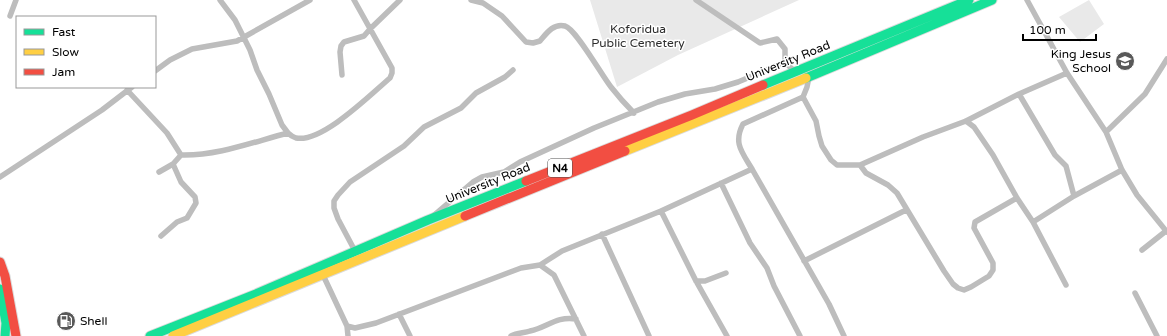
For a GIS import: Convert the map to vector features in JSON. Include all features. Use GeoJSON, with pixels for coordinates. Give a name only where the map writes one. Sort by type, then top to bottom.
{"type":"FeatureCollection","features":[{"type":"Feature","properties":{"kind":"main road","name":"University Road"},"geometry":{"type":"LineString","coordinates":[[150,336],[256,294],[428,220],[692,115],[794,71],[970,0]]}},
{"type":"Feature","properties":{"kind":"main road","name":"University Road"},"geometry":{"type":"LineString","coordinates":[[173,336],[809,77],[992,0]]}},
{"type":"Feature","properties":{"kind":"main road"},"geometry":{"type":"LineString","coordinates":[[0,262],[5,276],[16,336]]}},
{"type":"Feature","properties":{"kind":"main road"},"geometry":{"type":"LineString","coordinates":[[0,289],[6,323],[6,336]]}},
{"type":"Feature","properties":{"kind":"street"},"geometry":{"type":"LineString","coordinates":[[10,16],[16,0]]}},
{"type":"Feature","properties":{"kind":"street"},"geometry":{"type":"LineString","coordinates":[[220,0],[235,20],[282,125],[288,133],[296,138],[309,137],[323,132],[390,78],[392,68],[354,0]]}},
{"type":"Feature","properties":{"kind":"street"},"geometry":{"type":"LineString","coordinates":[[156,70],[170,60],[192,49],[226,44],[243,37],[310,0]]}},
{"type":"Feature","properties":{"kind":"street"},"geometry":{"type":"LineString","coordinates":[[342,76],[340,46],[344,42],[364,36],[400,0]]}},
{"type":"Feature","properties":{"kind":"street"},"geometry":{"type":"LineString","coordinates":[[471,0],[483,3],[502,16],[523,40],[529,43],[540,41],[550,29],[554,27],[565,26],[568,28],[581,43],[611,87],[634,113]]}},
{"type":"Feature","properties":{"kind":"street"},"geometry":{"type":"LineString","coordinates":[[696,0],[760,43],[777,39],[785,49],[785,62],[794,71]]}},
{"type":"Feature","properties":{"kind":"street"},"geometry":{"type":"LineString","coordinates":[[1027,0],[1067,73],[1106,132],[1122,170],[1137,194],[1166,232],[1142,250]]}},
{"type":"Feature","properties":{"kind":"street"},"geometry":{"type":"LineString","coordinates":[[1106,132],[1145,94],[1167,59]]}},
{"type":"Feature","properties":{"kind":"street"},"geometry":{"type":"LineString","coordinates":[[428,220],[473,182],[482,177],[504,172],[541,152],[594,128],[658,102],[685,94],[715,89],[738,82],[785,62]]}},
{"type":"Feature","properties":{"kind":"street"},"geometry":{"type":"LineString","coordinates":[[355,251],[338,219],[334,208],[334,200],[338,195],[350,182],[404,146],[424,127],[461,108],[476,93],[505,77],[513,70]]}},
{"type":"Feature","properties":{"kind":"street"},"geometry":{"type":"LineString","coordinates":[[803,97],[816,121],[818,136],[822,146],[831,160],[837,166],[852,164],[860,165],[923,137],[966,121],[1019,94],[1067,73]]}},
{"type":"Feature","properties":{"kind":"street"},"geometry":{"type":"LineString","coordinates":[[809,77],[803,97],[743,124],[739,132],[738,141],[742,152],[829,304],[844,336]]}},
{"type":"Feature","properties":{"kind":"street"},"geometry":{"type":"LineString","coordinates":[[0,177],[102,110],[130,89],[167,133],[181,155]]}},
{"type":"Feature","properties":{"kind":"street"},"geometry":{"type":"LineString","coordinates":[[1019,94],[1055,155],[1066,166],[1074,196]]}},
{"type":"Feature","properties":{"kind":"street"},"geometry":{"type":"LineString","coordinates":[[966,121],[974,127],[993,155],[1016,198],[1033,222],[1066,285]]}},
{"type":"Feature","properties":{"kind":"street"},"geometry":{"type":"LineString","coordinates":[[159,172],[173,164],[181,155],[214,152],[288,133]]}},
{"type":"Feature","properties":{"kind":"street"},"geometry":{"type":"LineString","coordinates":[[161,236],[177,222],[187,218],[196,203],[195,197],[181,182],[173,164]]}},
{"type":"Feature","properties":{"kind":"street"},"geometry":{"type":"LineString","coordinates":[[860,165],[866,173],[888,185],[897,193],[906,210],[953,284],[964,290],[989,276],[993,270],[993,263],[974,228],[975,222],[1016,198]]}},
{"type":"Feature","properties":{"kind":"street"},"geometry":{"type":"LineString","coordinates":[[347,326],[355,328],[376,323],[521,268],[540,265],[562,251],[661,211],[752,169]]}},
{"type":"Feature","properties":{"kind":"street"},"geometry":{"type":"LineString","coordinates":[[1033,222],[1074,196],[1122,170]]}},
{"type":"Feature","properties":{"kind":"street"},"geometry":{"type":"LineString","coordinates":[[721,183],[750,243],[766,268],[800,336]]}},
{"type":"Feature","properties":{"kind":"street"},"geometry":{"type":"LineString","coordinates":[[804,261],[906,210]]}},
{"type":"Feature","properties":{"kind":"street"},"geometry":{"type":"LineString","coordinates":[[661,211],[696,281],[727,336]]}},
{"type":"Feature","properties":{"kind":"street"},"geometry":{"type":"LineString","coordinates":[[602,234],[649,336]]}},
{"type":"Feature","properties":{"kind":"street"},"geometry":{"type":"LineString","coordinates":[[540,265],[554,275],[584,336]]}},
{"type":"Feature","properties":{"kind":"street"},"geometry":{"type":"LineString","coordinates":[[696,281],[705,281],[726,273]]}},
{"type":"Feature","properties":{"kind":"street"},"geometry":{"type":"LineString","coordinates":[[323,275],[347,326],[348,336]]}},
{"type":"Feature","properties":{"kind":"street"},"geometry":{"type":"LineString","coordinates":[[1135,293],[1157,336]]}},
{"type":"Feature","properties":{"kind":"street"},"geometry":{"type":"LineString","coordinates":[[398,314],[410,336]]}},
{"type":"Feature","properties":{"kind":"street"},"geometry":{"type":"LineString","coordinates":[[511,336],[532,331],[557,320],[566,318],[576,319]]}},
{"type":"Feature","properties":{"kind":"green space","name":"Koforidua Public Cemetery"},"geometry":{"type":"Polygon","coordinates":[[[590,0],[799,0],[678,55],[617,87],[590,0]]]}},
{"type":"Feature","properties":{"kind":"green space"},"geometry":{"type":"Polygon","coordinates":[[[1089,0],[1104,24],[1080,42],[1059,17],[1089,0]]]}},
{"type":"Feature","properties":{"kind":"traffic: fast"},"geometry":{"type":"LineString","coordinates":[[763,85],[969,0]]}},
{"type":"Feature","properties":{"kind":"traffic: fast"},"geometry":{"type":"LineString","coordinates":[[806,78],[992,0]]}},
{"type":"Feature","properties":{"kind":"traffic: fast"},"geometry":{"type":"LineString","coordinates":[[150,336],[256,294],[428,220],[526,181]]}},
{"type":"Feature","properties":{"kind":"traffic: fast"},"geometry":{"type":"LineString","coordinates":[[0,289],[6,323],[5,336]]}},
{"type":"Feature","properties":{"kind":"traffic: slow"},"geometry":{"type":"LineString","coordinates":[[625,151],[806,78]]}},
{"type":"Feature","properties":{"kind":"traffic: slow"},"geometry":{"type":"LineString","coordinates":[[173,336],[465,216]]}},
{"type":"Feature","properties":{"kind":"traffic: jam"},"geometry":{"type":"LineString","coordinates":[[526,181],[763,85]]}},
{"type":"Feature","properties":{"kind":"traffic: jam"},"geometry":{"type":"LineString","coordinates":[[465,216],[625,151]]}},
{"type":"Feature","properties":{"kind":"traffic: jam"},"geometry":{"type":"LineString","coordinates":[[0,262],[5,276],[16,336]]}},
{"type":"Feature","properties":{"kind":"place","name":"King Jesus School"},"geometry":{"type":"Point","coordinates":[1125,61]}},
{"type":"Feature","properties":{"kind":"place","name":"Shell"},"geometry":{"type":"Point","coordinates":[66,321]}}]}
